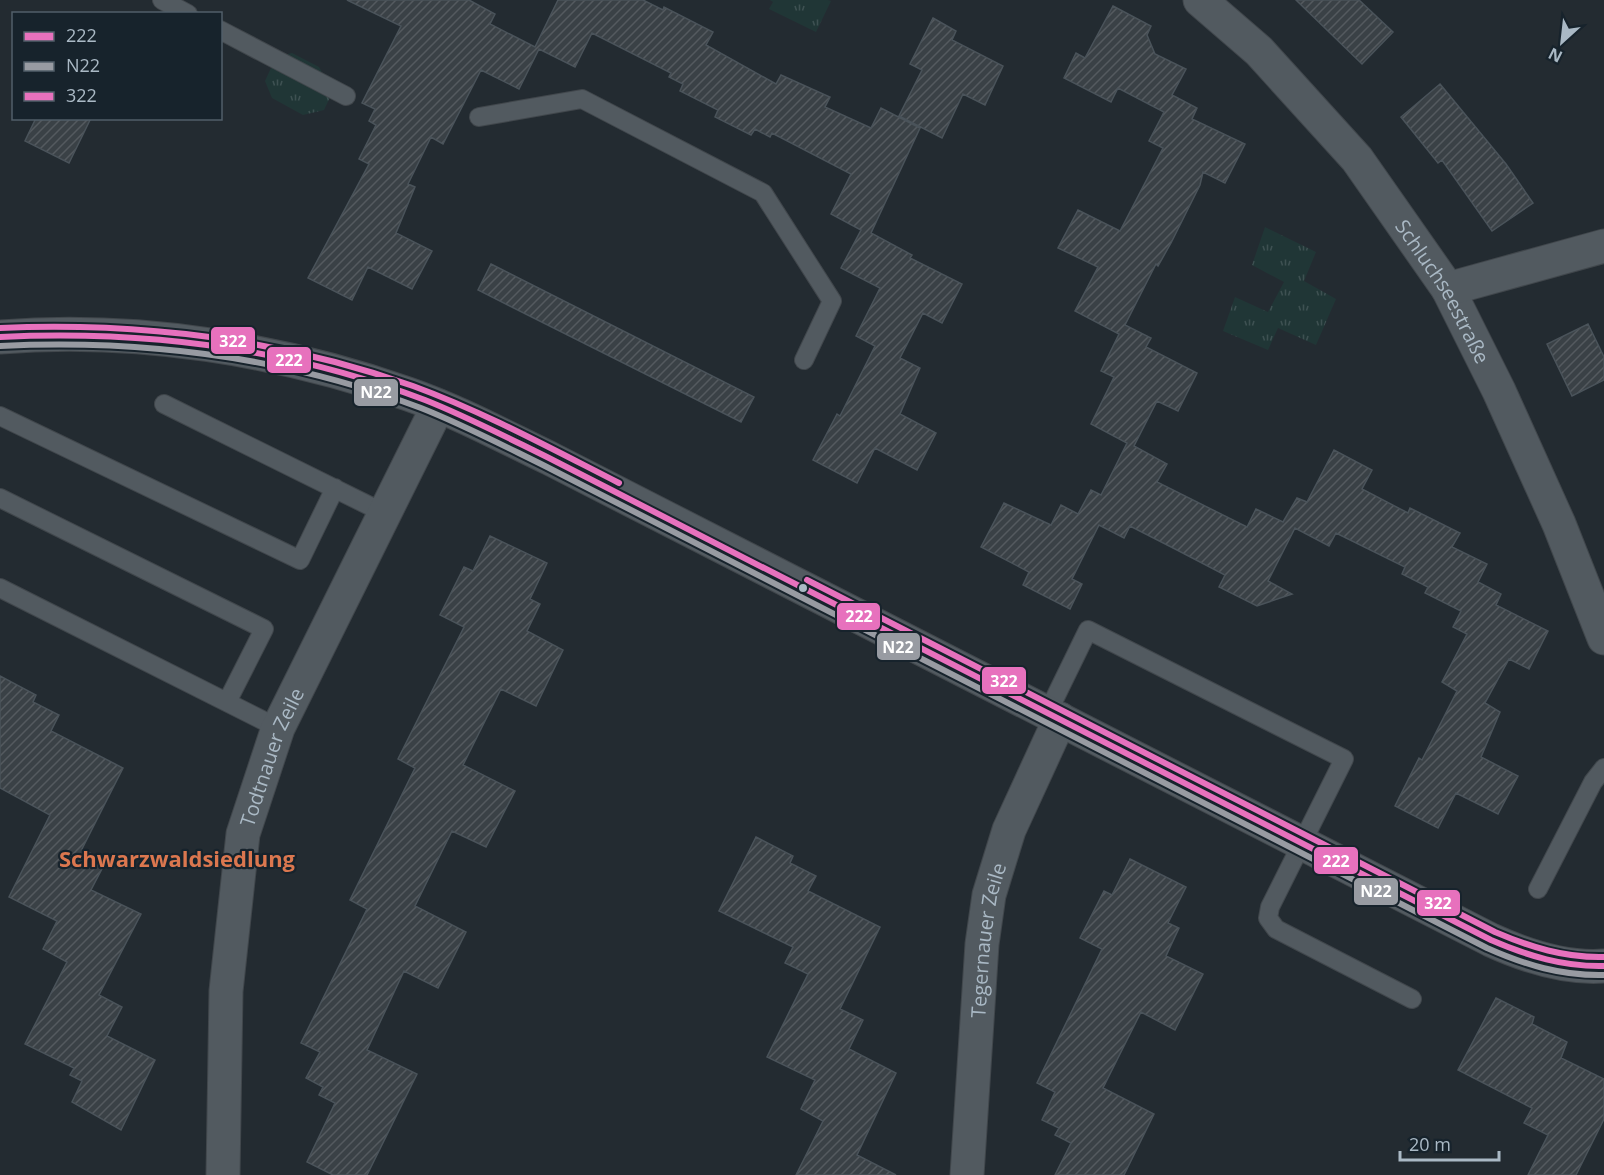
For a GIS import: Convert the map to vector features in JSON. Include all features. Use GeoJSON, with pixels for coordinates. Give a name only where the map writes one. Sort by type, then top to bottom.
{"type":"FeatureCollection","features":[{"type":"Feature","properties":{"kind":"street","name":"Schluchseestraße"},"geometry":{"type":"LineString","coordinates":[[1200,0],[1259,51],[1357,159],[1449,289],[1518,432],[1559,524],[1604,639]]}},
{"type":"Feature","properties":{"kind":"street"},"geometry":{"type":"LineString","coordinates":[[1449,289],[1604,246]]}},
{"type":"Feature","properties":{"kind":"street"},"geometry":{"type":"LineString","coordinates":[[0,337],[41,334],[133,337],[256,353],[323,369],[438,406],[549,458],[1521,954],[1549,961],[1604,966]]}},
{"type":"Feature","properties":{"kind":"street","name":"Todtnauer Zeile"},"geometry":{"type":"LineString","coordinates":[[223,1175],[226,991],[243,834],[278,728],[438,406]]}},
{"type":"Feature","properties":{"kind":"street","name":"Tegernauer Zeile"},"geometry":{"type":"LineString","coordinates":[[968,1175],[982,944],[989,895],[1009,830],[1054,715]]}},
{"type":"Feature","properties":{"kind":"lane"},"geometry":{"type":"LineString","coordinates":[[162,0],[184,12]]}},
{"type":"Feature","properties":{"kind":"lane"},"geometry":{"type":"LineString","coordinates":[[222,31],[346,96]]}},
{"type":"Feature","properties":{"kind":"lane"},"geometry":{"type":"LineString","coordinates":[[479,117],[582,99],[763,193],[832,301],[804,360]]}},
{"type":"Feature","properties":{"kind":"lane"},"geometry":{"type":"LineString","coordinates":[[164,404],[384,513]]}},
{"type":"Feature","properties":{"kind":"lane"},"geometry":{"type":"LineString","coordinates":[[0,416],[300,560],[335,488]]}},
{"type":"Feature","properties":{"kind":"lane"},"geometry":{"type":"LineString","coordinates":[[0,498],[264,629],[227,702]]}},
{"type":"Feature","properties":{"kind":"lane"},"geometry":{"type":"LineString","coordinates":[[0,588],[278,728]]}},
{"type":"Feature","properties":{"kind":"lane"},"geometry":{"type":"LineString","coordinates":[[1054,715],[1088,630],[1344,759],[1270,907],[1269,918],[1276,929],[1413,999]]}},
{"type":"Feature","properties":{"kind":"lane"},"geometry":{"type":"LineString","coordinates":[[1538,889],[1593,782],[1604,768]]}},
{"type":"Feature","properties":{"kind":"green space"},"geometry":{"type":"Polygon","coordinates":[[[770,0],[831,1],[816,32],[769,9],[773,2],[770,0]]]}},
{"type":"Feature","properties":{"kind":"green space"},"geometry":{"type":"Polygon","coordinates":[[[292,53],[319,67],[333,91],[324,110],[303,115],[272,98],[265,81],[276,57],[292,53]]]}},
{"type":"Feature","properties":{"kind":"green space"},"geometry":{"type":"Polygon","coordinates":[[[1265,227],[1316,252],[1304,281],[1336,299],[1316,345],[1278,328],[1268,350],[1223,331],[1235,297],[1268,312],[1284,282],[1252,265],[1265,227]]]}},
{"type":"Feature","properties":{"kind":"building"},"geometry":{"type":"Polygon","coordinates":[[[347,0],[469,0],[495,14],[490,24],[535,47],[558,0],[643,0],[663,10],[664,7],[713,32],[706,45],[776,84],[781,75],[830,97],[825,107],[871,128],[881,108],[920,128],[871,233],[912,255],[910,258],[962,284],[942,323],[923,313],[900,358],[920,368],[900,414],[936,433],[917,470],[875,448],[857,483],[813,460],[837,414],[840,416],[875,346],[856,336],[880,288],[841,268],[861,230],[831,214],[851,174],[772,133],[770,137],[755,129],[751,135],[715,117],[718,110],[680,91],[683,84],[669,77],[671,73],[592,33],[575,67],[539,49],[519,89],[481,70],[443,144],[431,137],[408,184],[415,187],[396,233],[432,251],[412,289],[368,267],[352,300],[308,278],[369,164],[359,159],[376,125],[369,121],[375,109],[362,103],[401,26],[347,0]]]}},
{"type":"Feature","properties":{"kind":"building"},"geometry":{"type":"Polygon","coordinates":[[[1296,0],[1359,0],[1393,32],[1362,64],[1296,0]]]}},
{"type":"Feature","properties":{"kind":"building"},"geometry":{"type":"Polygon","coordinates":[[[1113,6],[1151,26],[1147,35],[1155,54],[1186,69],[1172,95],[1197,108],[1192,119],[1245,144],[1225,183],[1203,172],[1200,185],[1171,243],[1158,266],[1156,264],[1125,325],[1151,338],[1146,347],[1197,373],[1178,411],[1157,401],[1134,446],[1167,464],[1157,482],[1247,527],[1256,509],[1283,522],[1297,498],[1307,502],[1334,450],[1372,470],[1362,489],[1408,513],[1410,508],[1460,533],[1452,547],[1487,564],[1478,582],[1501,594],[1496,605],[1548,631],[1529,669],[1509,659],[1485,703],[1500,712],[1481,757],[1518,776],[1498,814],[1456,793],[1438,828],[1395,806],[1419,758],[1422,760],[1457,691],[1442,682],[1467,634],[1453,627],[1461,611],[1425,593],[1428,587],[1402,574],[1405,567],[1336,533],[1329,546],[1295,528],[1268,581],[1292,594],[1257,606],[1219,587],[1225,575],[1177,550],[1130,526],[1124,538],[1099,525],[1072,579],[1082,584],[1070,609],[1023,585],[1029,572],[981,547],[1004,503],[1051,525],[1061,505],[1078,514],[1091,490],[1101,495],[1127,443],[1091,424],[1114,377],[1101,371],[1119,334],[1075,311],[1098,267],[1058,248],[1078,210],[1120,231],[1163,148],[1149,141],[1164,112],[1118,88],[1111,102],[1064,78],[1076,53],[1085,58],[1113,6]]]}},
{"type":"Feature","properties":{"kind":"building"},"geometry":{"type":"Polygon","coordinates":[[[933,18],[956,31],[952,40],[1003,66],[985,105],[963,94],[942,138],[899,116],[922,70],[910,64],[933,18]]]}},
{"type":"Feature","properties":{"kind":"building"},"geometry":{"type":"Polygon","coordinates":[[[1440,84],[1506,164],[1533,203],[1492,231],[1442,160],[1438,163],[1401,117],[1440,84]]]}},
{"type":"Feature","properties":{"kind":"building"},"geometry":{"type":"Polygon","coordinates":[[[35,120],[90,120],[69,163],[25,141],[35,120]]]}},
{"type":"Feature","properties":{"kind":"building"},"geometry":{"type":"Polygon","coordinates":[[[491,264],[754,397],[741,422],[478,290],[491,264]]]}},
{"type":"Feature","properties":{"kind":"building"},"geometry":{"type":"Polygon","coordinates":[[[1588,324],[1604,357],[1604,380],[1572,396],[1547,344],[1588,324]]]}},
{"type":"Feature","properties":{"kind":"building"},"geometry":{"type":"Polygon","coordinates":[[[490,536],[547,563],[530,599],[540,604],[527,631],[563,650],[536,706],[501,689],[463,765],[515,791],[486,847],[452,831],[415,906],[466,932],[438,988],[404,971],[367,1050],[417,1074],[367,1175],[333,1175],[307,1162],[335,1103],[319,1095],[323,1087],[306,1078],[320,1052],[301,1043],[367,909],[350,900],[415,768],[398,759],[464,627],[440,615],[464,567],[473,571],[490,536]]]}},
{"type":"Feature","properties":{"kind":"building"},"geometry":{"type":"Polygon","coordinates":[[[0,676],[36,695],[33,702],[59,715],[51,731],[123,768],[82,849],[106,861],[91,890],[141,914],[99,995],[122,1007],[107,1036],[155,1060],[121,1130],[72,1102],[82,1081],[70,1075],[74,1068],[25,1044],[67,962],[43,949],[57,921],[9,897],[50,815],[0,788],[0,676]]]}},
{"type":"Feature","properties":{"kind":"building"},"geometry":{"type":"Polygon","coordinates":[[[756,837],[793,856],[790,863],[816,876],[808,891],[880,927],[840,1009],[863,1020],[849,1049],[896,1073],[857,1155],[896,1175],[796,1175],[823,1121],[801,1109],[815,1080],[767,1057],[808,974],[785,963],[793,947],[719,911],[756,837]]]}},
{"type":"Feature","properties":{"kind":"building"},"geometry":{"type":"Polygon","coordinates":[[[1130,859],[1186,887],[1168,923],[1179,928],[1166,956],[1203,974],[1175,1030],[1141,1012],[1103,1088],[1154,1114],[1124,1175],[1055,1175],[1071,1143],[1055,1135],[1059,1128],[1042,1120],[1055,1092],[1037,1083],[1102,949],[1080,938],[1104,891],[1112,895],[1130,859]]]}},
{"type":"Feature","properties":{"kind":"building"},"geometry":{"type":"Polygon","coordinates":[[[1496,998],[1534,1017],[1532,1024],[1567,1042],[1561,1058],[1604,1079],[1604,1119],[1576,1175],[1528,1175],[1548,1135],[1524,1123],[1532,1108],[1458,1070],[1496,998]]]}},
{"type":"Feature","properties":{"kind":"transit line","name":"322"},"geometry":{"type":"LineString","coordinates":[[0,328],[53,327],[158,331],[261,345],[312,356],[413,386],[466,407],[619,483]]}},
{"type":"Feature","properties":{"kind":"transit line","name":"222"},"geometry":{"type":"LineString","coordinates":[[0,337],[108,337],[216,346],[321,367],[425,400],[549,458],[1491,940],[1546,959],[1575,965],[1604,966]]}},
{"type":"Feature","properties":{"kind":"transit line","name":"N22"},"geometry":{"type":"LineString","coordinates":[[0,346],[108,346],[214,355],[319,376],[370,390],[421,408],[545,466],[1487,948],[1515,960],[1544,968],[1573,974],[1604,975]]}},
{"type":"Feature","properties":{"kind":"transit line","name":"322"},"geometry":{"type":"LineString","coordinates":[[807,580],[1495,932],[1548,951],[1575,956],[1604,957]]}},
{"type":"Feature","properties":{"kind":"district","name":"Schwarzwaldsiedlung"},"geometry":{"type":"Point","coordinates":[177,858]}}]}
